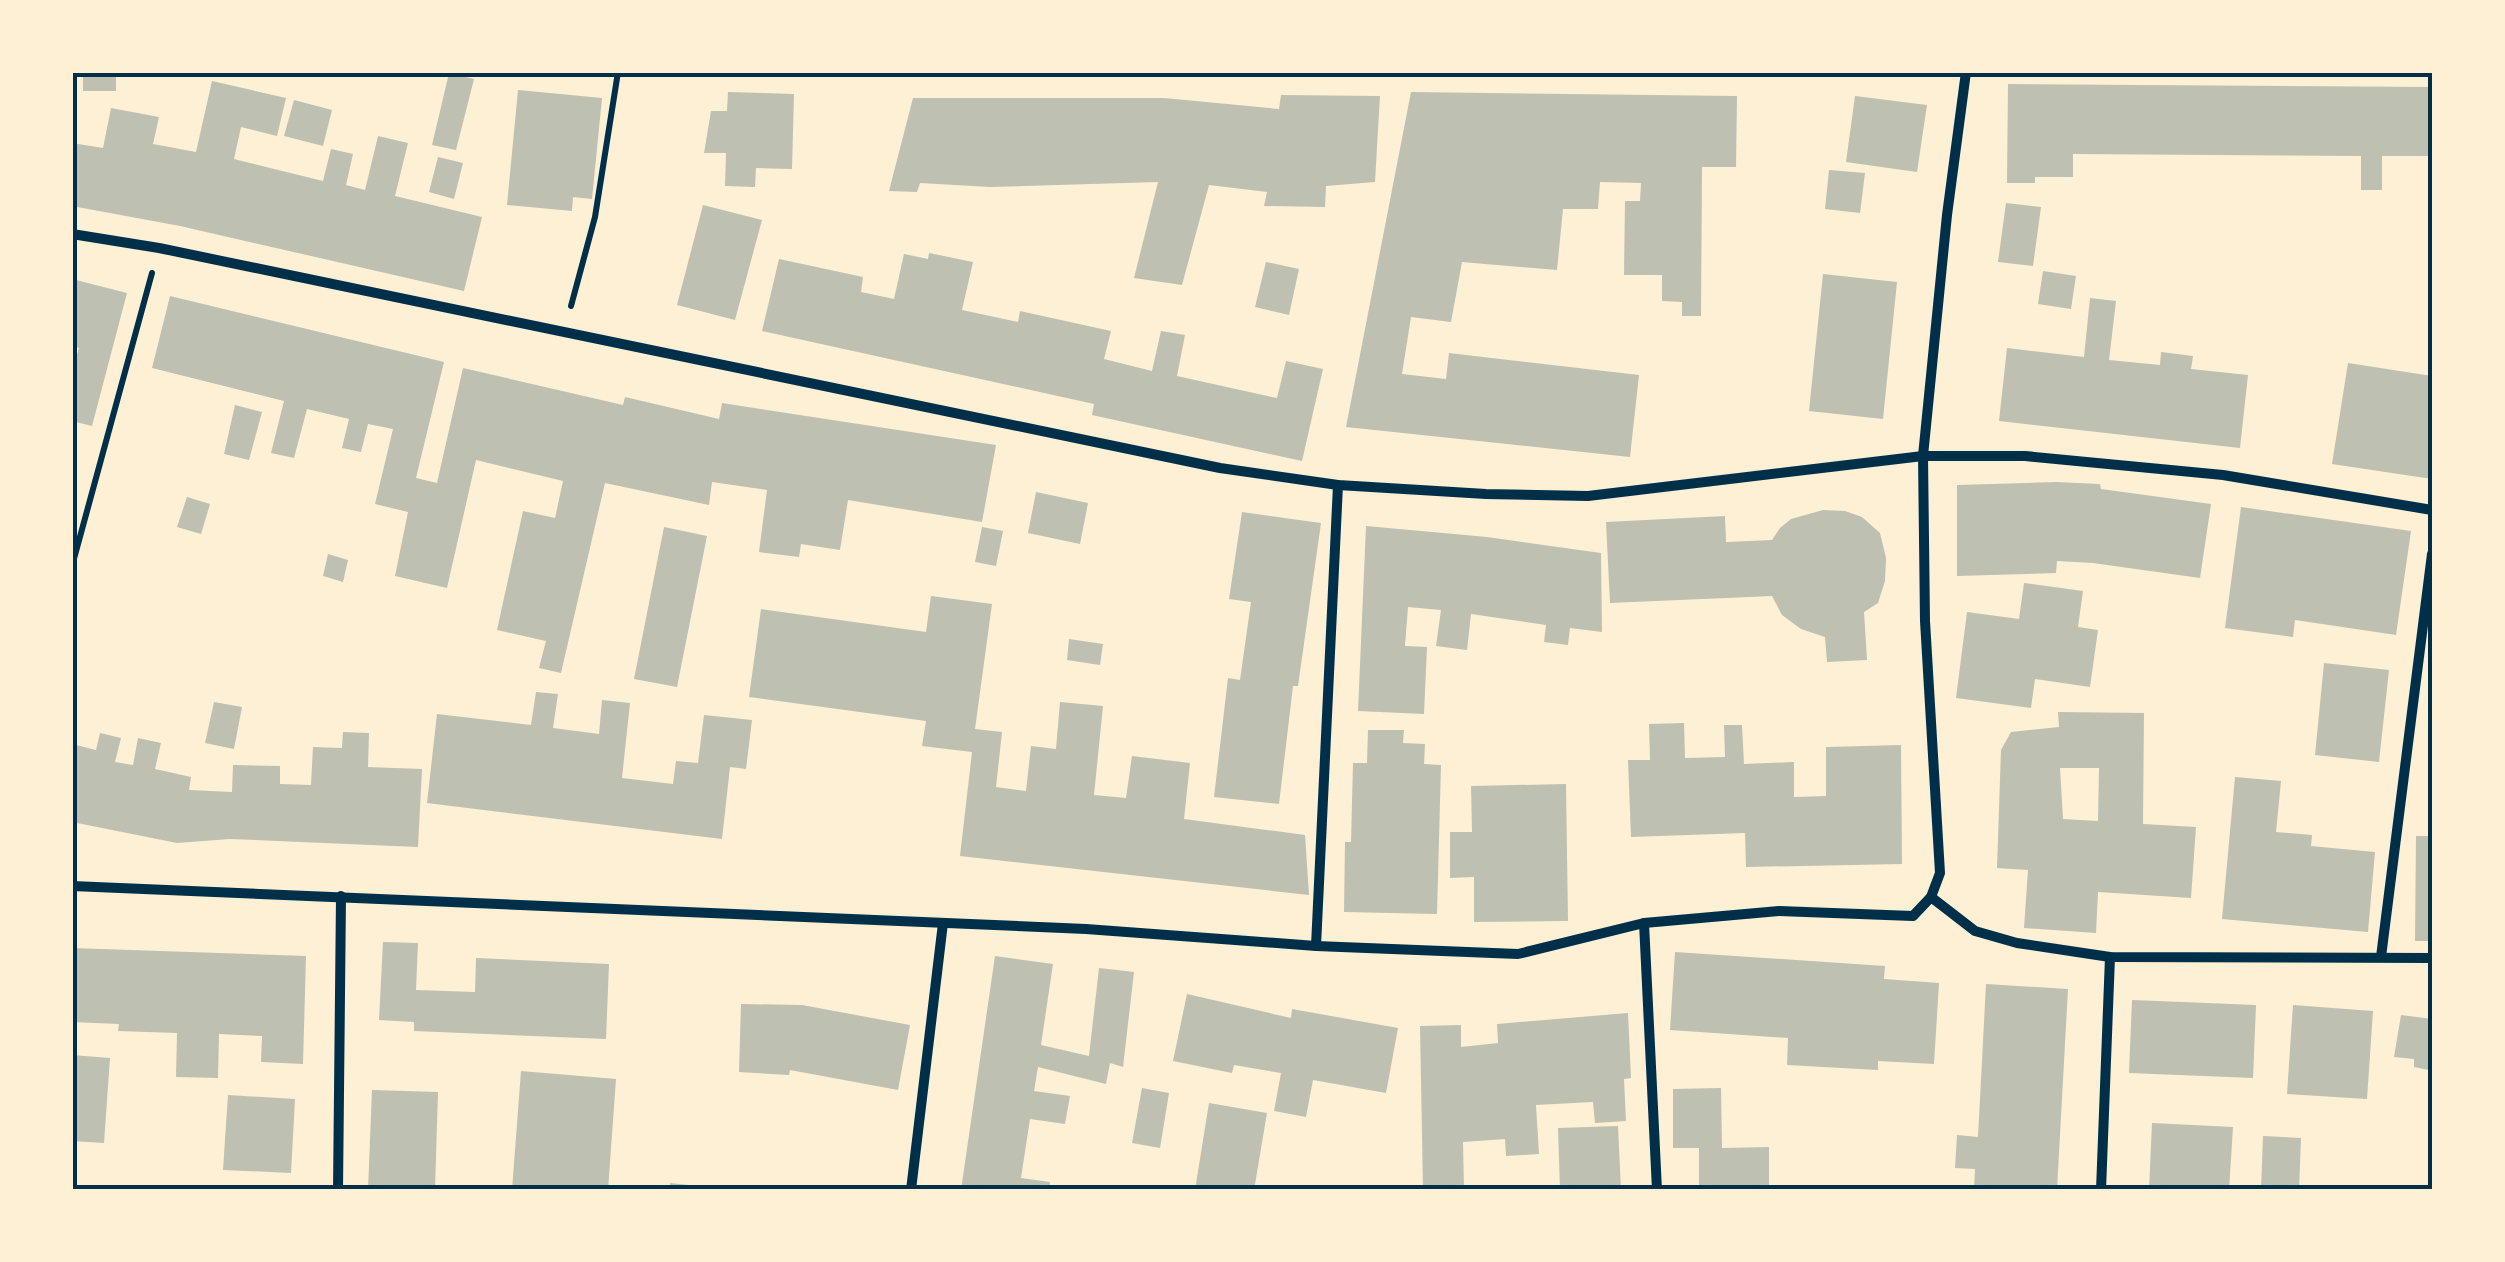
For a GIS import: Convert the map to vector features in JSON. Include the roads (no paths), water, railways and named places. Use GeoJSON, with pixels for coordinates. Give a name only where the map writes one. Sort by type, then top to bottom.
{"type":"FeatureCollection","features":[{"type":"Feature","properties":{"kind":"street"},"geometry":{"type":"LineString","coordinates":[[72,886],[1086,929],[1316,946],[1518,954],[1644,924],[1779,911],[1913,916],[1932,897],[1940,873],[1925,621],[1923,456],[1966,72]]}},
{"type":"Feature","properties":{"kind":"street"},"geometry":{"type":"LineString","coordinates":[[72,234],[159,248],[1220,468],[1338,484],[1588,496],[1923,456],[2025,456],[2223,475],[2432,510]]}},
{"type":"Feature","properties":{"kind":"street"},"geometry":{"type":"LineString","coordinates":[[1316,946],[1338,484]]}},
{"type":"Feature","properties":{"kind":"street"},"geometry":{"type":"LineString","coordinates":[[2382,957],[2432,554]]}},
{"type":"Feature","properties":{"kind":"street"},"geometry":{"type":"LineString","coordinates":[[338,1190],[341,896]]}},
{"type":"Feature","properties":{"kind":"street"},"geometry":{"type":"LineString","coordinates":[[1932,897],[1975,932],[2017,943],[2110,957],[2432,958]]}},
{"type":"Feature","properties":{"kind":"street"},"geometry":{"type":"LineString","coordinates":[[910,1190],[942,923]]}},
{"type":"Feature","properties":{"kind":"street"},"geometry":{"type":"LineString","coordinates":[[1644,924],[1657,1190]]}},
{"type":"Feature","properties":{"kind":"street"},"geometry":{"type":"LineString","coordinates":[[2100,1190],[2110,957]]}}]}
